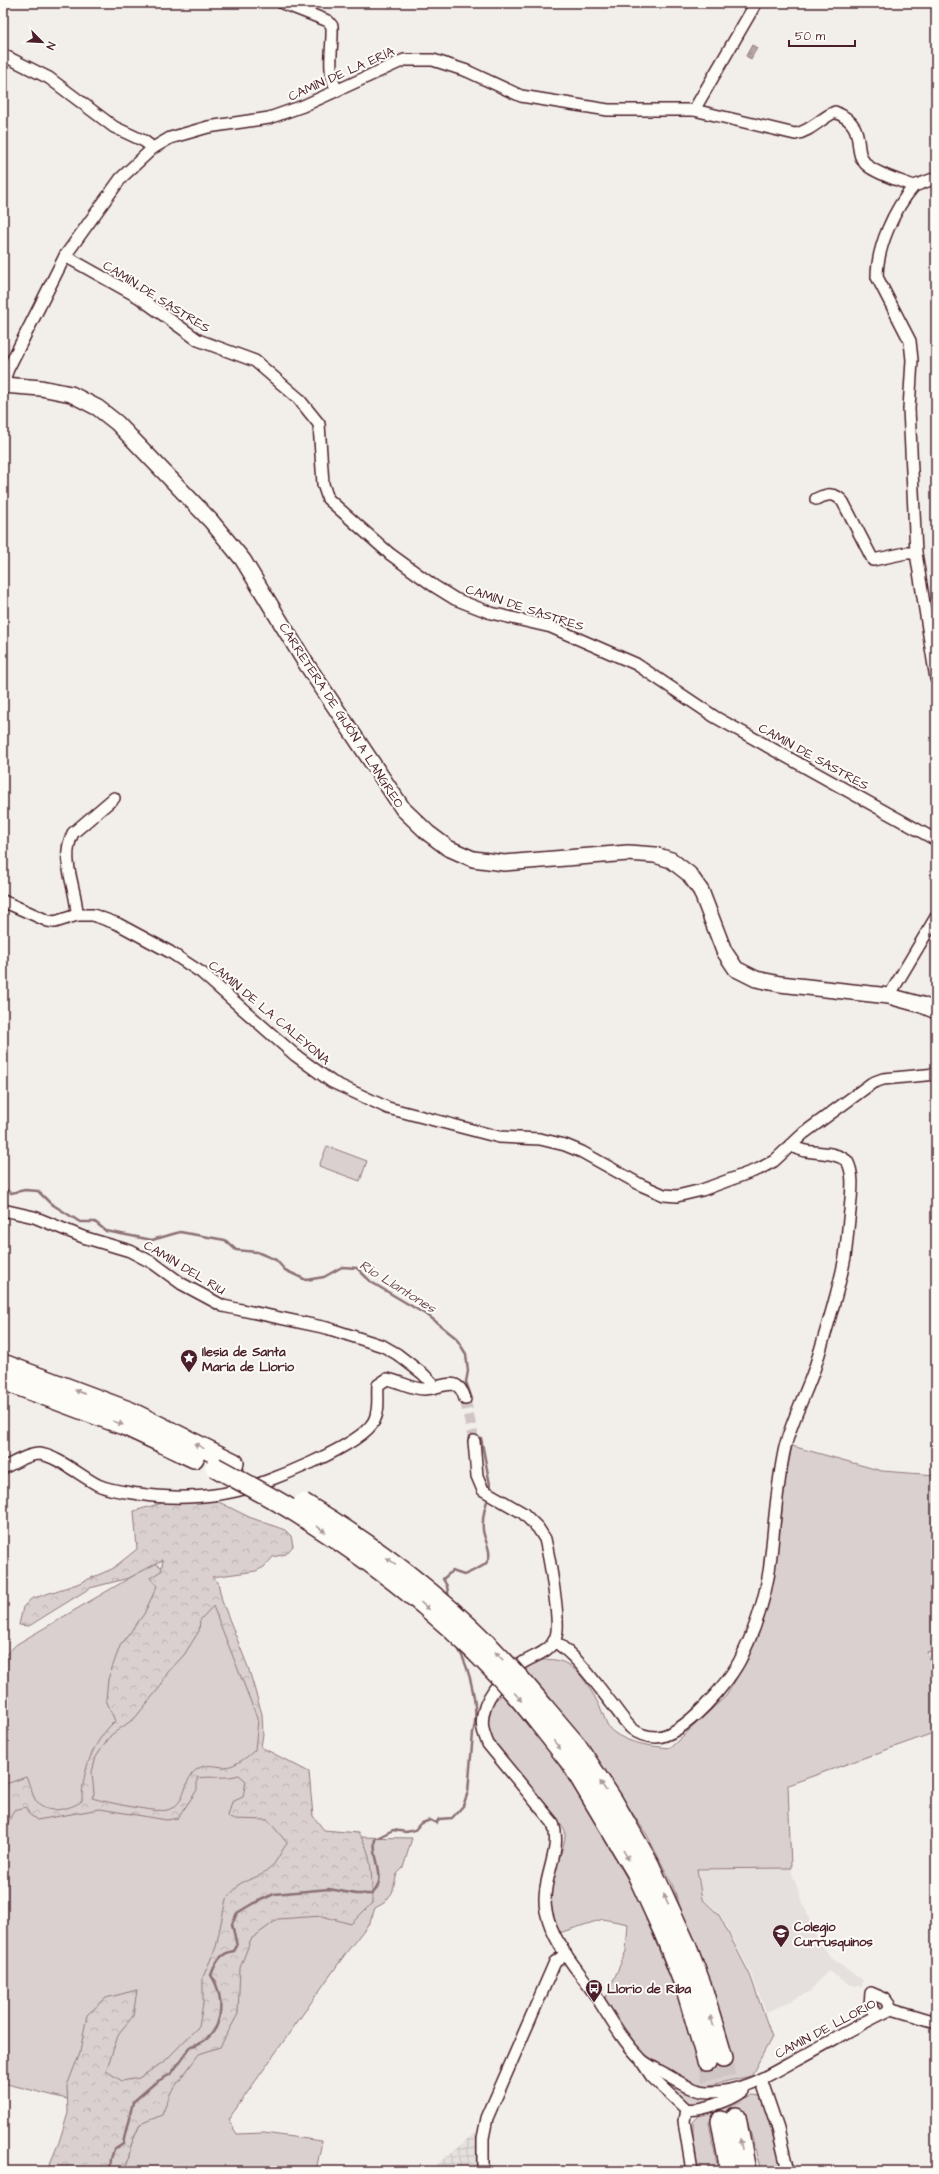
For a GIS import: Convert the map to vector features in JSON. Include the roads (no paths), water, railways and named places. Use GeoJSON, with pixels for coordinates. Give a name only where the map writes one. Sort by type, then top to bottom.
{"type":"FeatureCollection","features":[{"type":"Feature","properties":{"kind":"highway"},"geometry":{"type":"LineString","coordinates":[[3,1364],[131,1412],[234,1463],[331,1519],[400,1568],[482,1639],[519,1677],[636,1872],[664,1933],[715,2060]]}},
{"type":"Feature","properties":{"kind":"highway"},"geometry":{"type":"LineString","coordinates":[[3,1380],[126,1426],[215,1467],[296,1512],[393,1580],[468,1644],[506,1683],[538,1710]]}},
{"type":"Feature","properties":{"kind":"highway"},"geometry":{"type":"LineString","coordinates":[[730,2171],[729,2119],[746,2171]]}},
{"type":"Feature","properties":{"kind":"street"},"geometry":{"type":"LineString","coordinates":[[282,3],[328,21],[332,26],[329,61],[332,81],[336,92]]}},
{"type":"Feature","properties":{"kind":"street"},"geometry":{"type":"LineString","coordinates":[[694,110],[756,3]]}},
{"type":"Feature","properties":{"kind":"street"},"geometry":{"type":"LineString","coordinates":[[3,55],[49,78],[114,127],[144,141],[153,148]]}},
{"type":"Feature","properties":{"kind":"street","name":"CAMÍN DE LA ERÍA"},"geometry":{"type":"LineString","coordinates":[[3,384],[8,369],[65,256],[121,178],[153,148],[170,138],[208,127],[269,118],[336,92],[404,60],[433,60],[467,71],[521,96],[608,110],[694,110],[795,134],[804,133],[824,116],[835,112],[845,116],[859,135],[861,156],[868,166],[914,186]]}},
{"type":"Feature","properties":{"kind":"street"},"geometry":{"type":"LineString","coordinates":[[936,178],[914,186],[904,198],[886,235],[877,267],[877,277],[881,288],[910,341],[912,360],[909,409],[916,553],[936,679]]}},
{"type":"Feature","properties":{"kind":"street","name":"CAMÍN DE SASTRES"},"geometry":{"type":"LineString","coordinates":[[65,256],[140,298],[198,340],[255,361],[298,398],[319,424],[323,484],[328,499],[390,554],[434,586],[455,599],[491,613],[551,627],[636,664],[715,716],[936,840]]}},
{"type":"Feature","properties":{"kind":"street","name":"CARRETERA DE GIJÓN A LANGREO"},"geometry":{"type":"LineString","coordinates":[[3,384],[41,388],[71,394],[98,408],[128,435],[210,521],[242,560],[305,662],[403,809],[428,833],[448,848],[473,859],[504,863],[628,853],[655,855],[671,860],[689,874],[701,890],[724,951],[736,969],[756,979],[780,984],[890,996],[922,1005],[936,1011]]}},
{"type":"Feature","properties":{"kind":"street"},"geometry":{"type":"LineString","coordinates":[[816,499],[828,494],[838,496],[843,502],[873,560],[906,553],[916,553]]}},
{"type":"Feature","properties":{"kind":"street"},"geometry":{"type":"LineString","coordinates":[[77,915],[76,895],[68,872],[69,840],[73,833],[114,798]]}},
{"type":"Feature","properties":{"kind":"street","name":"CAMÍN DE LA CALEYONA"},"geometry":{"type":"LineString","coordinates":[[3,900],[48,921],[55,922],[77,915],[93,915],[104,918],[170,952],[202,973],[295,1055],[332,1082],[388,1108],[499,1137],[540,1140],[565,1145],[582,1152],[641,1185],[664,1195],[677,1196],[702,1190],[759,1169],[774,1161],[790,1145],[866,1087],[883,1079],[936,1074]]}},
{"type":"Feature","properties":{"kind":"street"},"geometry":{"type":"LineString","coordinates":[[890,996],[936,917]]}},
{"type":"Feature","properties":{"kind":"street"},"geometry":{"type":"LineString","coordinates":[[474,1441],[478,1480],[490,1494],[523,1512],[538,1528],[545,1539],[557,1622],[554,1641],[576,1659],[626,1722],[639,1733],[658,1737],[667,1735],[684,1724],[707,1704],[724,1685],[736,1668],[752,1633],[762,1603],[771,1557],[776,1496],[785,1448],[815,1367],[845,1256],[852,1176],[850,1166],[841,1156],[807,1153],[790,1145]]}},
{"type":"Feature","properties":{"kind":"street","name":"CAMÍN DEL RIU"},"geometry":{"type":"LineString","coordinates":[[3,1210],[34,1217],[83,1236],[130,1250],[153,1263],[182,1284],[223,1306],[234,1310],[327,1328],[383,1346],[397,1354],[423,1374],[431,1382],[433,1388]]}},
{"type":"Feature","properties":{"kind":"street"},"geometry":{"type":"LineString","coordinates":[[3,1468],[38,1454],[50,1457],[93,1482],[110,1489],[142,1494],[177,1496],[215,1495],[237,1491],[272,1479],[327,1454],[358,1436],[368,1429],[376,1416],[378,1385],[387,1379],[418,1388],[433,1388],[450,1384],[457,1385],[462,1390],[465,1399]]}},
{"type":"Feature","properties":{"kind":"street","name":"CAMÍN DE LLORIO"},"geometry":{"type":"LineString","coordinates":[[554,1641],[551,1647],[506,1676],[494,1689],[483,1715],[483,1729],[488,1744],[553,1823],[557,1834],[555,1848],[545,1884],[545,1899],[550,1926],[557,1941],[598,1999],[618,2032],[640,2059],[652,2077],[686,2109],[691,2110],[710,2106],[738,2095],[756,2081]]}},
{"type":"Feature","properties":{"kind":"street"},"geometry":{"type":"LineString","coordinates":[[483,2171],[482,2138],[487,2118],[555,1962],[566,1954]]}},
{"type":"Feature","properties":{"kind":"street"},"geometry":{"type":"LineString","coordinates":[[877,2015],[870,2004],[871,1993],[886,1999],[892,2009]]}},
{"type":"Feature","properties":{"kind":"street","name":"CAMÍN DE LLORIO"},"geometry":{"type":"LineString","coordinates":[[640,2059],[688,2087],[708,2092],[736,2089],[756,2081],[877,2015],[892,2009],[936,2022]]}},
{"type":"Feature","properties":{"kind":"street"},"geometry":{"type":"LineString","coordinates":[[756,2081],[778,2129],[788,2171]]}},
{"type":"Feature","properties":{"kind":"street"},"geometry":{"type":"LineString","coordinates":[[686,2109],[684,2121],[692,2171]]}},
{"type":"Feature","properties":{"kind":"water"},"geometry":{"type":"Polygon","coordinates":[[[752,45],[757,48],[751,59],[746,56],[752,45]]]}},
{"type":"Feature","properties":{"kind":"waterway","name":"Rio Llantones"},"geometry":{"type":"LineString","coordinates":[[3,1188],[11,1193],[25,1190],[38,1191],[50,1203],[80,1222],[95,1222],[106,1231],[152,1240],[180,1232],[225,1240],[236,1250],[257,1252],[276,1260],[285,1270],[306,1280],[324,1277],[342,1267],[357,1268],[371,1282],[430,1317],[456,1338],[466,1354],[468,1371],[466,1382],[472,1399]]}},
{"type":"Feature","properties":{"kind":"waterway","name":"Rio Llantones"},"geometry":{"type":"LineString","coordinates":[[481,1438],[491,1490]]}},
{"type":"Feature","properties":{"kind":"waterway","name":"Rio Llantones"},"geometry":{"type":"LineString","coordinates":[[449,1599],[447,1586],[443,1579],[452,1571],[464,1575],[484,1565],[489,1557],[483,1526],[484,1513],[489,1496]]}},
{"type":"Feature","properties":{"kind":"waterway","name":"Rio Llantones"},"geometry":{"type":"LineString","coordinates":[[110,2171],[114,2149],[123,2143],[133,2102],[156,2082],[171,2074],[191,2046],[202,2042],[216,2027],[219,2017],[219,1995],[211,1975],[219,1959],[225,1954],[234,1951],[237,1946],[232,1924],[237,1913],[274,1894],[329,1889],[356,1894],[372,1894],[377,1888],[379,1881],[374,1846],[375,1839],[393,1830],[406,1832],[415,1830],[420,1824],[430,1820],[436,1823],[439,1819],[452,1818],[463,1806],[468,1792],[475,1713],[473,1690],[470,1678],[458,1648]]}},
{"type":"Feature","properties":{"kind":"tunnel"},"geometry":{"type":"LineString","coordinates":[[465,1399],[474,1441]]}},
{"type":"Feature","properties":{"kind":"tunnel"},"geometry":{"type":"LineString","coordinates":[[723,2058],[736,2117]]}},
{"type":"Feature","properties":{"kind":"tunnel"},"geometry":{"type":"LineString","coordinates":[[707,2061],[721,2121]]}},
{"type":"Feature","properties":{"kind":"place","name":"Ilesia de Santa María de Llorio"},"geometry":{"type":"Point","coordinates":[189,1373]}},
{"type":"Feature","properties":{"kind":"place","name":"Colegio Currusquinos"},"geometry":{"type":"Point","coordinates":[781,1948]}},
{"type":"Feature","properties":{"kind":"place","name":"Llorio de Riba"},"geometry":{"type":"Point","coordinates":[594,2003]}}]}
